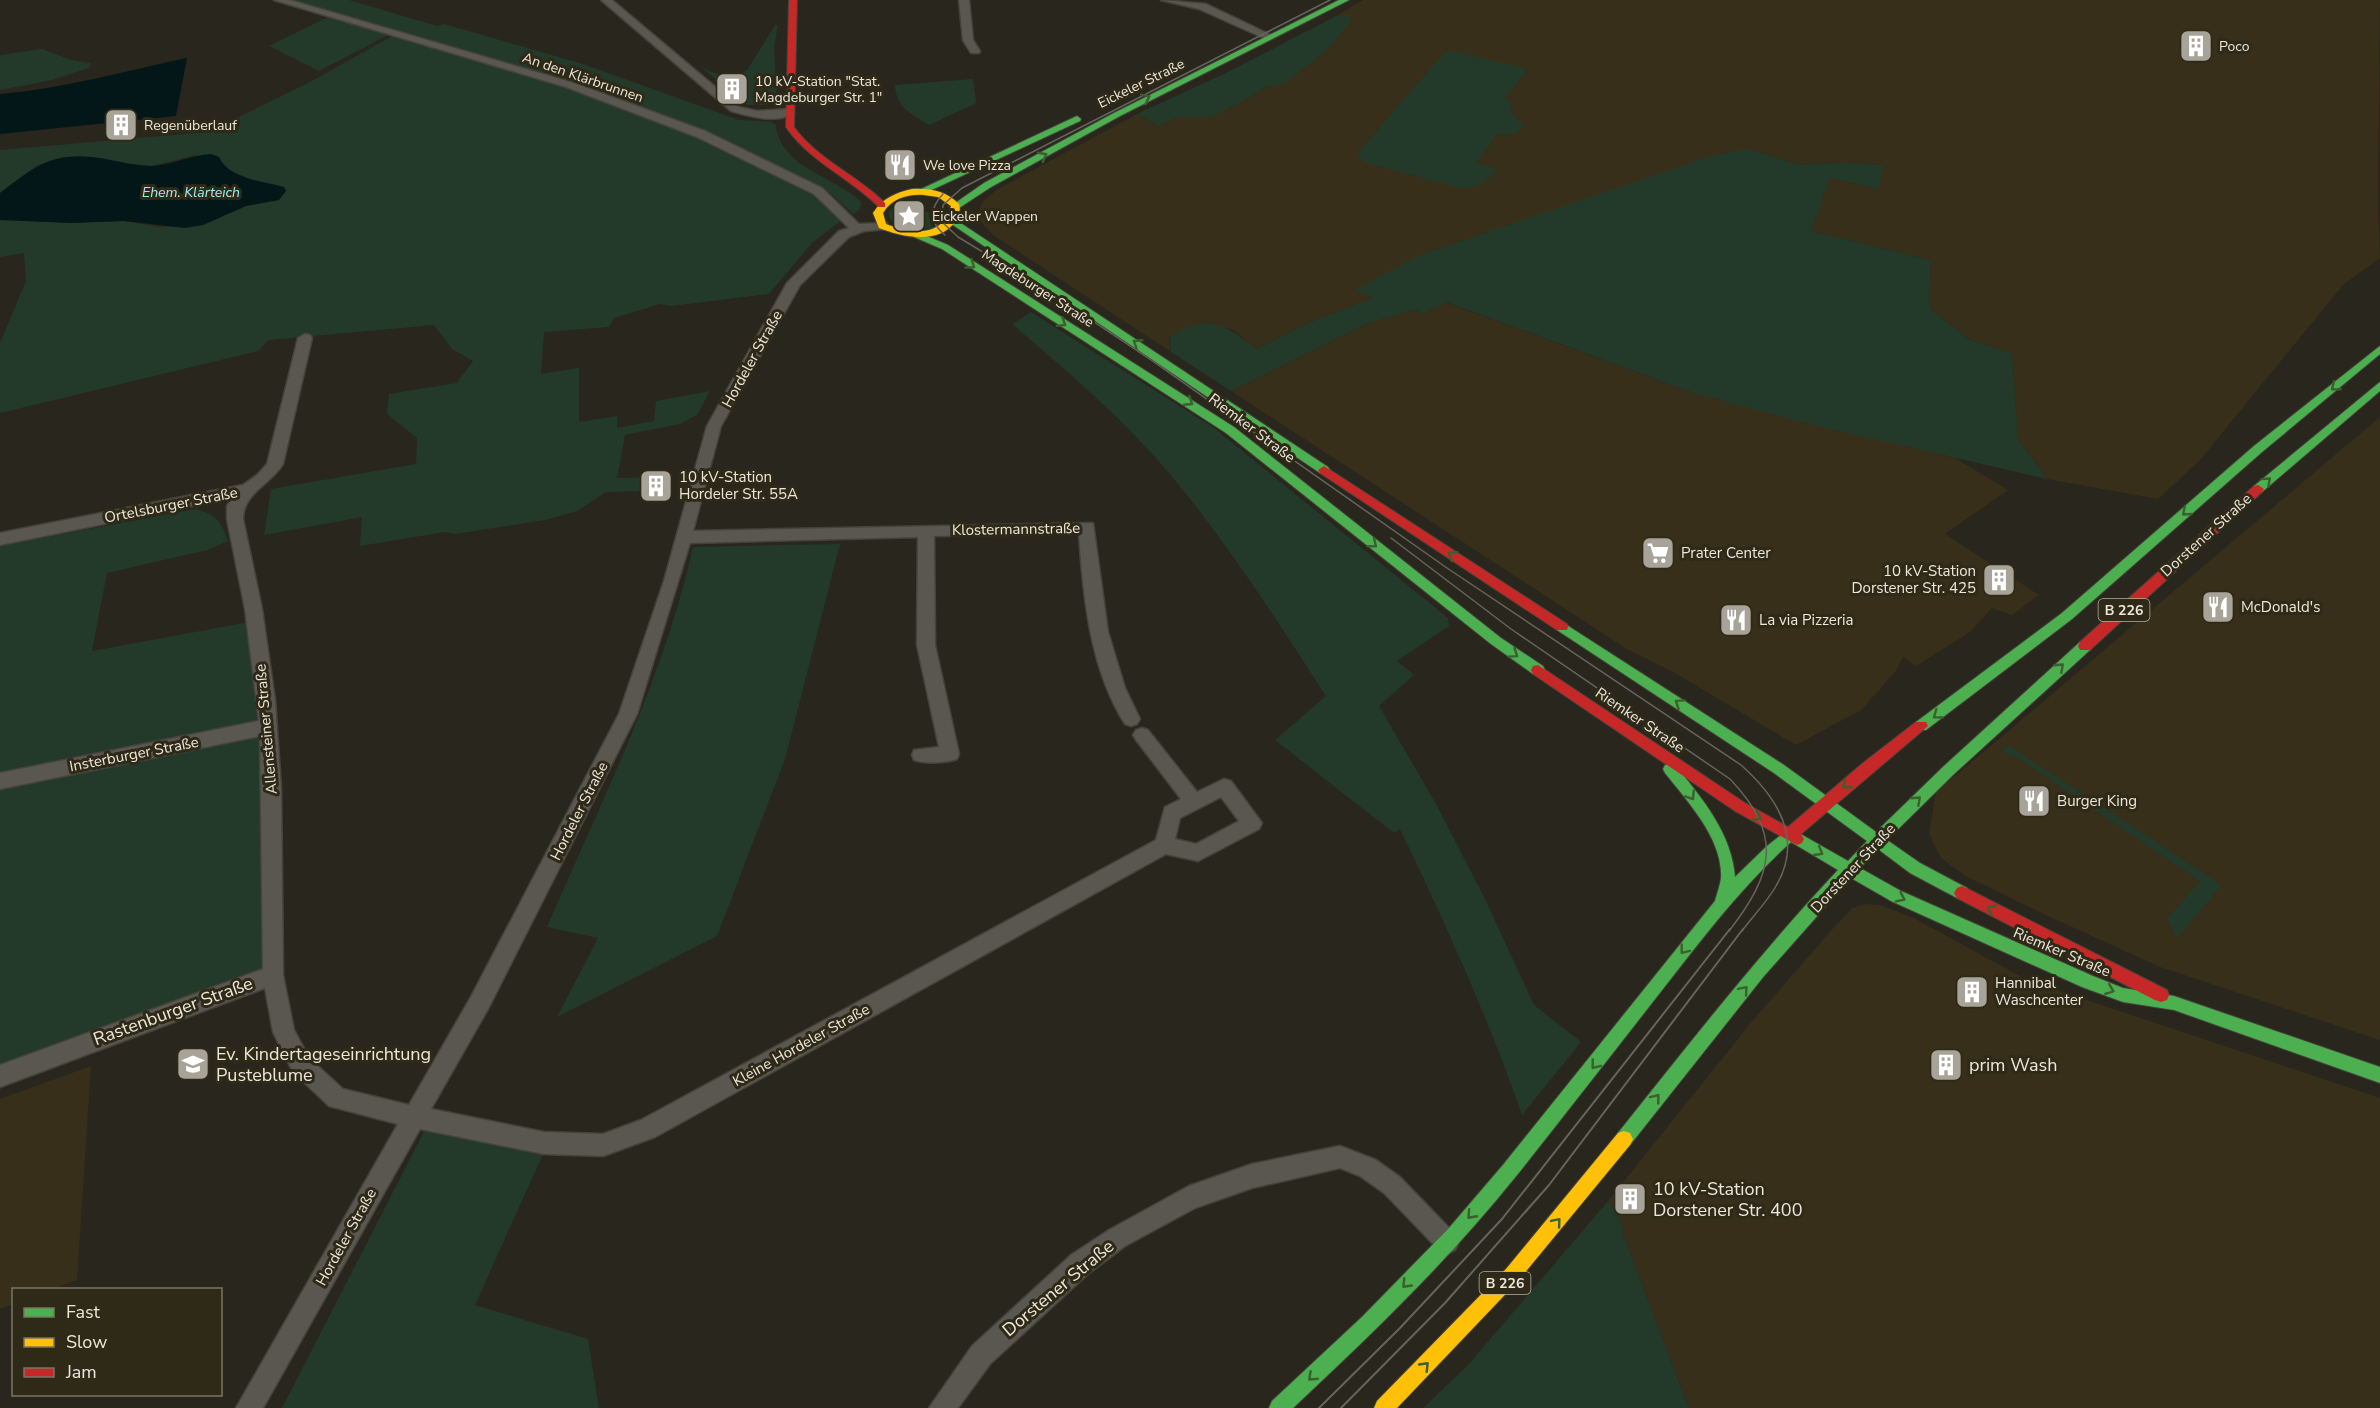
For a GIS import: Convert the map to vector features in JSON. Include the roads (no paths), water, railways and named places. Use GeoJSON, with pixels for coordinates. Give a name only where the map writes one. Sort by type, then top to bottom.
{"type":"FeatureCollection","features":[{"type":"Feature","properties":{"kind":"main road"},"geometry":{"type":"LineString","coordinates":[[794,0],[788,112],[790,127],[798,141],[839,168],[851,171],[902,194]]}},
{"type":"Feature","properties":{"kind":"main road","name":"Eickeler Straße"},"geometry":{"type":"LineString","coordinates":[[1109,103],[1314,0]]}},
{"type":"Feature","properties":{"kind":"main road","name":"Eickeler Straße"},"geometry":{"type":"LineString","coordinates":[[956,206],[977,190],[1041,157],[1101,121],[1345,0]]}},
{"type":"Feature","properties":{"kind":"main road","name":"Eickeler Straße"},"geometry":{"type":"LineString","coordinates":[[922,191],[1088,113]]}},
{"type":"Feature","properties":{"kind":"main road"},"geometry":{"type":"LineString","coordinates":[[839,168],[843,174],[879,198],[882,205]]}},
{"type":"Feature","properties":{"kind":"main road"},"geometry":{"type":"LineString","coordinates":[[882,226],[878,213],[882,205],[902,194],[922,191],[943,195],[956,206],[957,211],[953,221],[939,230],[917,235]]}},
{"type":"Feature","properties":{"kind":"main road","name":"Magdeburger Straße"},"geometry":{"type":"LineString","coordinates":[[953,221],[1160,358]]}},
{"type":"Feature","properties":{"kind":"main road","name":"Magdeburger Straße"},"geometry":{"type":"LineString","coordinates":[[882,226],[896,233],[917,235],[945,247],[1139,372]]}},
{"type":"Feature","properties":{"kind":"main road","name":"Dorstener Straße"},"geometry":{"type":"LineString","coordinates":[[1279,1408],[1346,1346],[1447,1242],[1557,1114],[1721,905],[1787,834],[2060,622],[2258,449],[2380,349]]}},
{"type":"Feature","properties":{"kind":"main road","name":"Riemker Straße"},"geometry":{"type":"LineString","coordinates":[[1160,358],[1403,523],[1779,769],[1876,842],[1930,877],[2045,936],[2101,961],[2174,1003]]}},
{"type":"Feature","properties":{"kind":"main road","name":"Riemker Straße"},"geometry":{"type":"LineString","coordinates":[[1139,372],[1230,430],[1481,630],[1740,807],[1850,870],[1896,896],[2088,982],[2123,995],[2174,1003],[2380,1075]]}},
{"type":"Feature","properties":{"kind":"main road","name":"Dorstener Straße"},"geometry":{"type":"LineString","coordinates":[[1384,1408],[1512,1275],[1574,1202],[1706,1035],[1850,870],[1904,813],[2098,632],[2325,429],[2380,386]]}},
{"type":"Feature","properties":{"kind":"main road"},"geometry":{"type":"LineString","coordinates":[[1655,750],[1684,785],[1712,828],[1728,876],[1721,905]]}},
{"type":"Feature","properties":{"kind":"street","name":"An den Klärbrunnen"},"geometry":{"type":"LineString","coordinates":[[279,0],[570,85],[701,134],[818,191],[832,202],[856,228]]}},
{"type":"Feature","properties":{"kind":"street"},"geometry":{"type":"LineString","coordinates":[[606,0],[735,109],[757,115],[788,112]]}},
{"type":"Feature","properties":{"kind":"street"},"geometry":{"type":"LineString","coordinates":[[964,0],[968,40],[975,51]]}},
{"type":"Feature","properties":{"kind":"street"},"geometry":{"type":"LineString","coordinates":[[1166,0],[1202,6],[1270,37]]}},
{"type":"Feature","properties":{"kind":"street"},"geometry":{"type":"LineString","coordinates":[[856,228],[882,226]]}},
{"type":"Feature","properties":{"kind":"street","name":"Hordeler Straße"},"geometry":{"type":"LineString","coordinates":[[249,1408],[521,925],[628,714],[668,596],[710,434],[794,283],[844,234],[856,228]]}},
{"type":"Feature","properties":{"kind":"street","name":"Ortelsburger Straße"},"geometry":{"type":"LineString","coordinates":[[0,539],[246,490],[268,476],[276,464],[305,338]]}},
{"type":"Feature","properties":{"kind":"street","name":"Allensteiner Straße"},"geometry":{"type":"LineString","coordinates":[[246,490],[235,506],[235,519],[255,621],[268,727],[272,792],[273,975]]}},
{"type":"Feature","properties":{"kind":"street","name":"Klostermannstraße"},"geometry":{"type":"LineString","coordinates":[[684,537],[1087,527],[1090,593],[1096,627],[1122,706],[1131,719]]}},
{"type":"Feature","properties":{"kind":"street"},"geometry":{"type":"LineString","coordinates":[[921,755],[950,754],[926,645],[926,531]]}},
{"type":"Feature","properties":{"kind":"street","name":"Insterburger Straße"},"geometry":{"type":"LineString","coordinates":[[0,782],[268,727]]}},
{"type":"Feature","properties":{"kind":"street"},"geometry":{"type":"LineString","coordinates":[[1142,735],[1194,802]]}},
{"type":"Feature","properties":{"kind":"street"},"geometry":{"type":"LineString","coordinates":[[1224,787],[1252,823],[1198,853],[1164,845],[1172,813],[1194,802],[1224,787]]}},
{"type":"Feature","properties":{"kind":"street","name":"Kleine Hordeler Straße"},"geometry":{"type":"LineString","coordinates":[[413,1117],[544,1143],[603,1145],[647,1129],[1164,845]]}},
{"type":"Feature","properties":{"kind":"street","name":"Rastenburger Straße"},"geometry":{"type":"LineString","coordinates":[[0,1076],[273,975],[284,1032],[301,1065],[337,1098],[413,1117]]}},
{"type":"Feature","properties":{"kind":"street","name":"Dorstener Straße"},"geometry":{"type":"LineString","coordinates":[[942,1408],[981,1355],[1080,1264],[1117,1238],[1189,1198],[1252,1176],[1340,1156],[1368,1168],[1392,1185],[1447,1242]]}},
{"type":"Feature","properties":{"kind":"water"},"geometry":{"type":"Polygon","coordinates":[[[187,58],[176,116],[0,134],[0,94],[70,84],[187,58]]]}},
{"type":"Feature","properties":{"kind":"water","name":"Ehem. Klärteich"},"geometry":{"type":"Polygon","coordinates":[[[211,154],[219,157],[230,170],[238,175],[284,187],[286,191],[279,200],[246,206],[203,225],[185,228],[124,221],[71,223],[0,220],[0,193],[37,167],[60,158],[88,157],[152,166],[211,154]]]}},
{"type":"Feature","properties":{"kind":"tram line"},"geometry":{"type":"LineString","coordinates":[[1330,0],[962,188],[943,205],[942,222],[958,237],[1052,294],[1154,362],[1447,568],[1741,765],[1766,791],[1783,820],[1787,835],[1784,869],[1776,886],[1742,931]]}},
{"type":"Feature","properties":{"kind":"tram line"},"geometry":{"type":"LineString","coordinates":[[943,194],[935,205],[933,215],[936,225],[945,235]]}},
{"type":"Feature","properties":{"kind":"tram line"},"geometry":{"type":"LineString","coordinates":[[1391,538],[1511,629],[1730,779],[1759,818],[1765,836],[1766,854],[1763,872],[1756,891],[1729,931]]}},
{"type":"Feature","properties":{"kind":"tram line"},"geometry":{"type":"LineString","coordinates":[[1319,1408],[1400,1328],[1502,1219],[1730,929]]}},
{"type":"Feature","properties":{"kind":"tram line"},"geometry":{"type":"LineString","coordinates":[[1341,1408],[1445,1303],[1549,1185],[1743,929]]}},
{"type":"Feature","properties":{"kind":"place","name":"Poco"},"geometry":{"type":"Point","coordinates":[2196,46]}},
{"type":"Feature","properties":{"kind":"place","name":"10 kV-Station \"Stat. Magdeburger Str. 1\""},"geometry":{"type":"Point","coordinates":[732,89]}},
{"type":"Feature","properties":{"kind":"place","name":"Regenüberlauf"},"geometry":{"type":"Point","coordinates":[121,125]}},
{"type":"Feature","properties":{"kind":"place","name":"We love Pizza"},"geometry":{"type":"Point","coordinates":[900,165]}},
{"type":"Feature","properties":{"kind":"place","name":"Eickeler Wappen"},"geometry":{"type":"Point","coordinates":[909,216]}},
{"type":"Feature","properties":{"kind":"place","name":"10 kV-Station Hordeler Str. 55A"},"geometry":{"type":"Point","coordinates":[656,486]}},
{"type":"Feature","properties":{"kind":"place","name":"Prater Center"},"geometry":{"type":"Point","coordinates":[1658,553]}},
{"type":"Feature","properties":{"kind":"place","name":"10 kV-Station Dorstener Str. 425"},"geometry":{"type":"Point","coordinates":[1999,580]}},
{"type":"Feature","properties":{"kind":"place","name":"McDonald's"},"geometry":{"type":"Point","coordinates":[2218,607]}},
{"type":"Feature","properties":{"kind":"place","name":"La via Pizzeria"},"geometry":{"type":"Point","coordinates":[1736,620]}},
{"type":"Feature","properties":{"kind":"place","name":"Burger King"},"geometry":{"type":"Point","coordinates":[2034,801]}},
{"type":"Feature","properties":{"kind":"place","name":"Hannibal Waschcenter"},"geometry":{"type":"Point","coordinates":[1972,992]}},
{"type":"Feature","properties":{"kind":"place","name":"Ev. Kindertageseinrichtung Pusteblume"},"geometry":{"type":"Point","coordinates":[193,1064]}},
{"type":"Feature","properties":{"kind":"place","name":"prim Wash"},"geometry":{"type":"Point","coordinates":[1946,1065]}},
{"type":"Feature","properties":{"kind":"place","name":"10 kV-Station Dorstener Str. 400"},"geometry":{"type":"Point","coordinates":[1630,1199]}}]}
